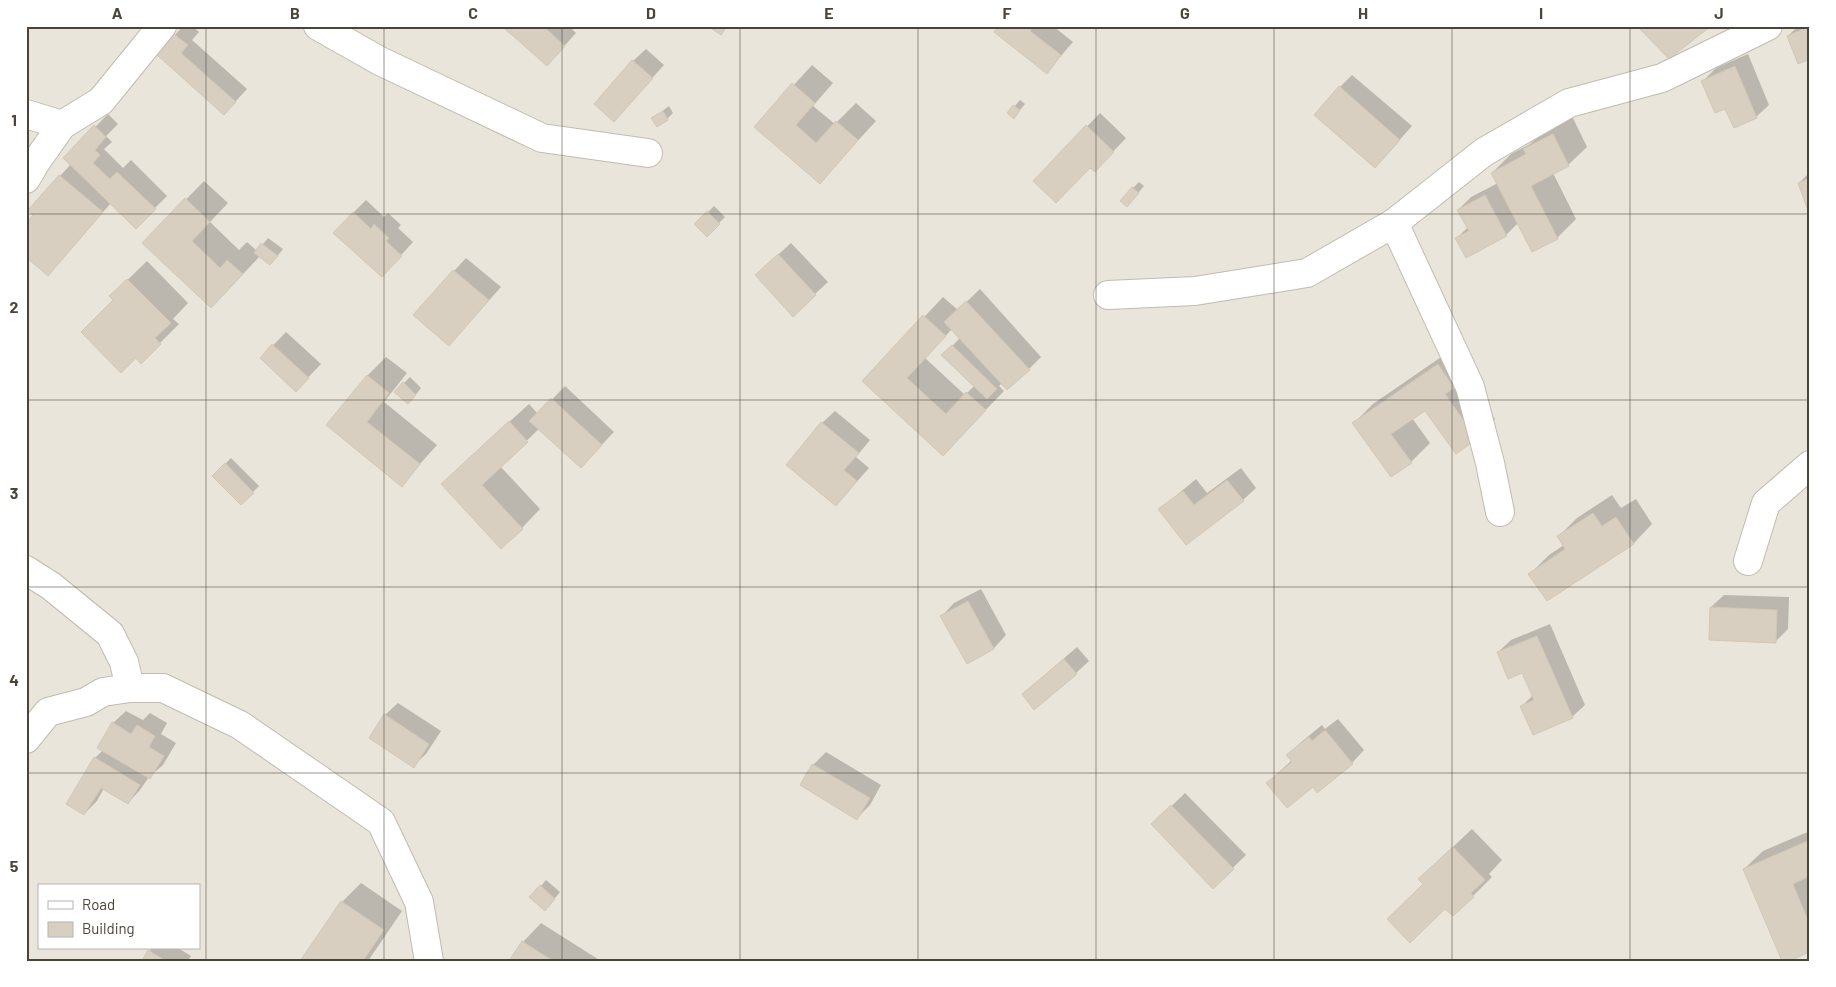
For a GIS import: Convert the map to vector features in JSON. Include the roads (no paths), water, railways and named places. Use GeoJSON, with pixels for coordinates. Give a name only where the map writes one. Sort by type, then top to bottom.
{"type":"FeatureCollection","features":[{"type":"Feature","properties":{"kind":"street"},"geometry":{"type":"LineString","coordinates":[[26,179],[62,125],[101,101],[162,26]]}},
{"type":"Feature","properties":{"kind":"street"},"geometry":{"type":"LineString","coordinates":[[318,26],[380,61],[542,138],[648,153]]}},
{"type":"Feature","properties":{"kind":"street"},"geometry":{"type":"LineString","coordinates":[[1108,295],[1196,291],[1307,274],[1394,223],[1484,152],[1569,103],[1662,78],[1768,26]]}},
{"type":"Feature","properties":{"kind":"street"},"geometry":{"type":"LineString","coordinates":[[26,114],[62,125]]}},
{"type":"Feature","properties":{"kind":"street"},"geometry":{"type":"LineString","coordinates":[[1394,223],[1470,386],[1490,463],[1500,512]]}},
{"type":"Feature","properties":{"kind":"street"},"geometry":{"type":"LineString","coordinates":[[1748,560],[1766,503],[1810,465]]}},
{"type":"Feature","properties":{"kind":"street"},"geometry":{"type":"LineString","coordinates":[[26,570],[51,586],[110,634],[124,662],[130,688]]}},
{"type":"Feature","properties":{"kind":"street"},"geometry":{"type":"LineString","coordinates":[[26,739],[48,712],[86,702],[103,692],[130,688],[163,688],[240,725],[381,822],[419,902],[429,961]]}}]}
